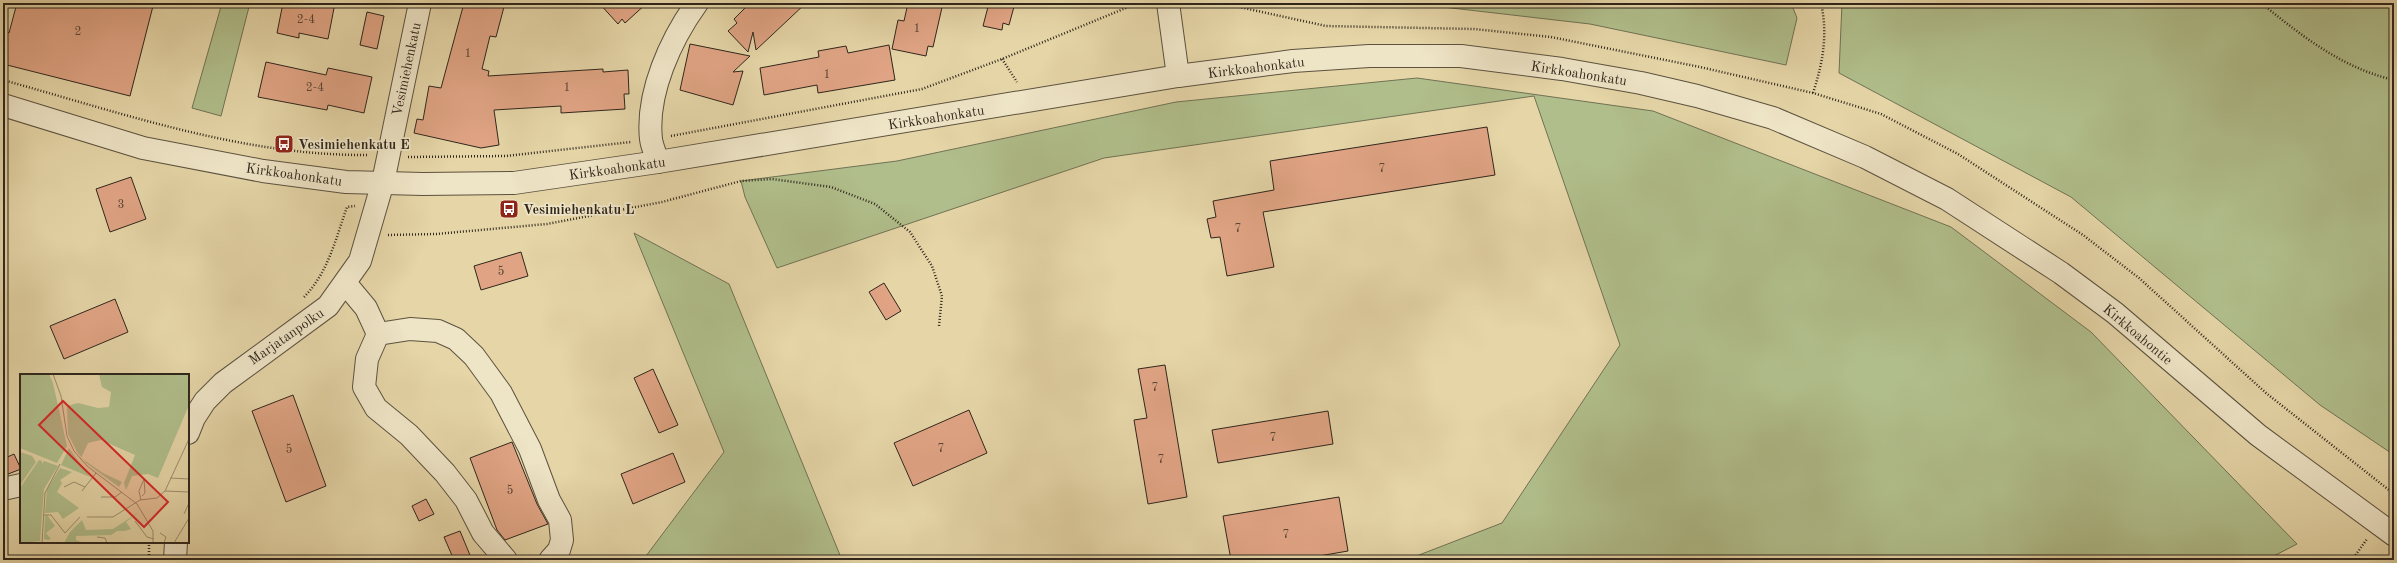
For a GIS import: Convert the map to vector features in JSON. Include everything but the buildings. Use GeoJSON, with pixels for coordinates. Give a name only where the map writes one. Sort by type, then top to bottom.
{"type":"FeatureCollection","features":[{"type":"Feature","properties":{"kind":"street","name":"Vesimiehenkatu"},"geometry":{"type":"LineString","coordinates":[[383,182],[420,3]]}},
{"type":"Feature","properties":{"kind":"street"},"geometry":{"type":"LineString","coordinates":[[658,162],[651,140],[655,90],[663,65],[686,18],[697,3]]}},
{"type":"Feature","properties":{"kind":"street"},"geometry":{"type":"LineString","coordinates":[[1168,3],[1178,76]]}},
{"type":"Feature","properties":{"kind":"street","name":"Kirkkoahonkatu"},"geometry":{"type":"LineString","coordinates":[[3,105],[143,148],[270,172],[346,182],[514,182],[658,162],[1178,76],[1293,61],[1369,56],[1461,56],[1562,69],[1697,96],[1773,118],[1865,157]]}},
{"type":"Feature","properties":{"kind":"street","name":"Kirkkoahontie"},"geometry":{"type":"LineString","coordinates":[[1865,157],[1948,199],[2061,273],[2114,314],[2258,435],[2386,530]]}},
{"type":"Feature","properties":{"kind":"street","name":"Marjatanpolku"},"geometry":{"type":"LineString","coordinates":[[189,430],[194,418],[205,401],[223,383],[320,313],[328,306],[346,284],[360,261],[383,182]]}},
{"type":"Feature","properties":{"kind":"street"},"geometry":{"type":"LineString","coordinates":[[346,284],[366,308],[378,334],[367,359],[364,387],[376,408],[409,435],[445,473],[466,500],[483,533],[506,560]]}},
{"type":"Feature","properties":{"kind":"street"},"geometry":{"type":"LineString","coordinates":[[378,334],[410,329],[438,331],[456,339],[474,356],[501,393],[530,449],[549,500],[560,520],[562,540],[559,550],[550,560]]}},
{"type":"Feature","properties":{"kind":"street"},"geometry":{"type":"LineString","coordinates":[[3,489],[20,485]]}},
{"type":"Feature","properties":{"kind":"street"},"geometry":{"type":"LineString","coordinates":[[175,560],[176,543]]}},
{"type":"Feature","properties":{"kind":"path"},"geometry":{"type":"LineString","coordinates":[[3,80],[211,137],[281,150],[347,155],[388,155],[425,158],[506,156],[651,140],[922,89],[1002,59],[1138,3]]}},
{"type":"Feature","properties":{"kind":"path"},"geometry":{"type":"LineString","coordinates":[[1813,93],[1825,45],[1825,22],[1821,3]]}},
{"type":"Feature","properties":{"kind":"path"},"geometry":{"type":"LineString","coordinates":[[2261,3],[2310,42],[2345,62],[2394,80]]}},
{"type":"Feature","properties":{"kind":"path"},"geometry":{"type":"LineString","coordinates":[[1002,59],[1030,101]]}},
{"type":"Feature","properties":{"kind":"path"},"geometry":{"type":"LineString","coordinates":[[368,236],[436,234],[547,224],[662,202],[741,181],[772,179],[831,187],[875,204],[910,232],[932,266],[942,296],[939,326]]}},
{"type":"Feature","properties":{"kind":"path"},"geometry":{"type":"LineString","coordinates":[[2352,560],[2386,530]]}},
{"type":"Feature","properties":{"kind":"path"},"geometry":{"type":"LineString","coordinates":[[149,543],[149,560]]}},
{"type":"Feature","properties":{"kind":"green space"},"geometry":{"type":"Polygon","coordinates":[[[222,3],[250,3],[221,116],[192,108],[222,3]]]}},
{"type":"Feature","properties":{"kind":"green space"},"geometry":{"type":"Polygon","coordinates":[[[1408,3],[1791,3],[1797,18],[1786,65],[1590,24],[1408,3]]]}},
{"type":"Feature","properties":{"kind":"green space"},"geometry":{"type":"Polygon","coordinates":[[[1842,3],[2394,3],[2394,455],[2320,405],[2071,197],[1839,73],[1842,3]]]}},
{"type":"Feature","properties":{"kind":"green space"},"geometry":{"type":"Polygon","coordinates":[[[1417,78],[1653,111],[1951,227],[2091,332],[2297,544],[2266,560],[1406,560],[1502,523],[1620,345],[1534,96],[1104,158],[777,268],[745,197],[741,181],[897,161],[1176,102],[1417,78]]]}},
{"type":"Feature","properties":{"kind":"green space"},"geometry":{"type":"Polygon","coordinates":[[[634,233],[729,284],[842,560],[643,560],[724,452],[634,233]]]}},
{"type":"Feature","properties":{"kind":"place","name":"Vesimiehenkatu E"},"geometry":{"type":"Point","coordinates":[284,144]}},
{"type":"Feature","properties":{"kind":"place","name":"Vesimiehenkatu L"},"geometry":{"type":"Point","coordinates":[509,209]}}]}
